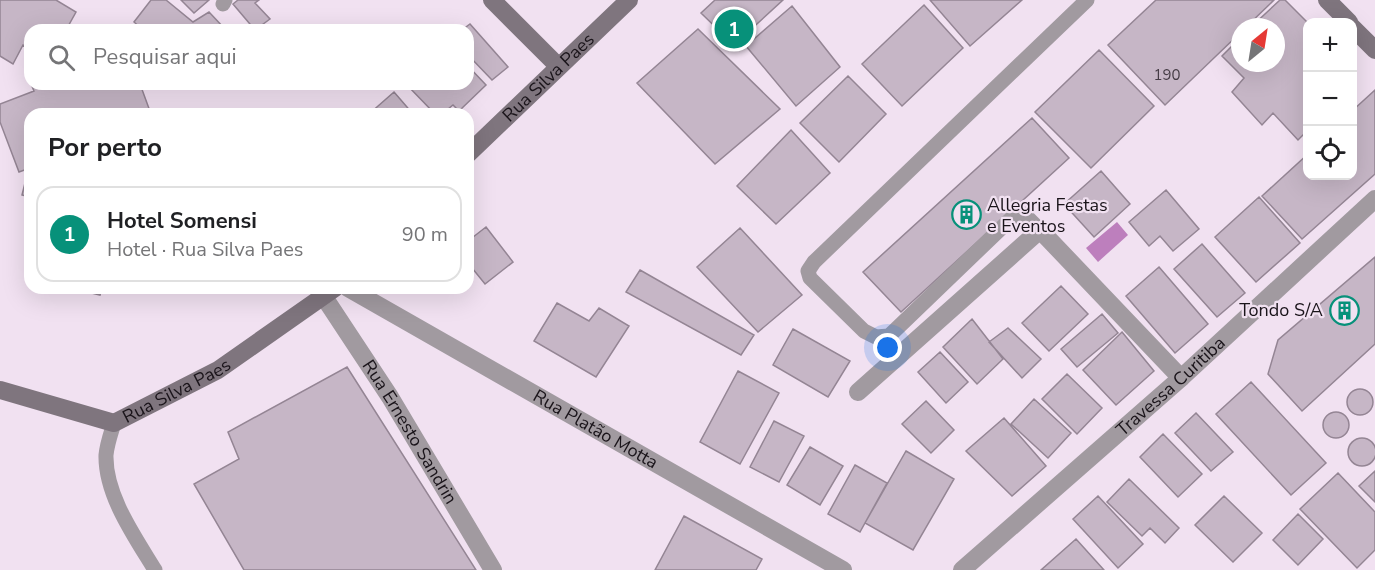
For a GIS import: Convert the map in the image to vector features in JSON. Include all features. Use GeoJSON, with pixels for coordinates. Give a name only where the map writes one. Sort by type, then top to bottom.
{"type":"FeatureCollection","features":[{"type":"Feature","properties":{"kind":"street"},"geometry":{"type":"LineString","coordinates":[[492,0],[558,66]]}},
{"type":"Feature","properties":{"kind":"street","name":"Rua Silva Paes"},"geometry":{"type":"LineString","coordinates":[[474,148],[629,0]]}},
{"type":"Feature","properties":{"kind":"street"},"geometry":{"type":"LineString","coordinates":[[1327,0],[1345,18]]}},
{"type":"Feature","properties":{"kind":"street"},"geometry":{"type":"LineString","coordinates":[[1357,31],[1375,50]]}},
{"type":"Feature","properties":{"kind":"street","name":"Travessa Curitiba"},"geometry":{"type":"LineString","coordinates":[[962,570],[1181,378],[1375,199]]}},
{"type":"Feature","properties":{"kind":"street"},"geometry":{"type":"LineString","coordinates":[[858,392],[1040,230],[1181,378]]}},
{"type":"Feature","properties":{"kind":"street","name":"Rua Silva Paes"},"geometry":{"type":"LineString","coordinates":[[0,390],[114,423],[218,370],[327,294]]}},
{"type":"Feature","properties":{"kind":"street","name":"Rua Ernesto Sandrin"},"geometry":{"type":"LineString","coordinates":[[331,294],[493,570]]}},
{"type":"Feature","properties":{"kind":"street","name":"Rua Platão Motta"},"geometry":{"type":"LineString","coordinates":[[359,294],[843,570]]}},
{"type":"Feature","properties":{"kind":"lane"},"geometry":{"type":"LineString","coordinates":[[1040,230],[1024,214],[1017,213],[889,336],[876,337],[864,331],[810,278],[808,271],[814,262],[1088,0]]}},
{"type":"Feature","properties":{"kind":"lane"},"geometry":{"type":"LineString","coordinates":[[114,423],[106,457],[109,477],[122,514],[155,570]]}},
{"type":"Feature","properties":{"kind":"shaded area"},"geometry":{"type":"Polygon","coordinates":[[[1117,222],[1128,235],[1098,262],[1086,248],[1117,222]]]}},
{"type":"Feature","properties":{"kind":"building"},"geometry":{"type":"Polygon","coordinates":[[[0,0],[56,0],[76,12],[69,24],[24,24],[24,46],[13,64],[0,56],[0,0]]]}},
{"type":"Feature","properties":{"kind":"building"},"geometry":{"type":"Polygon","coordinates":[[[151,0],[166,0],[193,22],[209,12],[220,24],[136,24],[134,22],[151,0]]]}},
{"type":"Feature","properties":{"kind":"building"},"geometry":{"type":"Polygon","coordinates":[[[181,0],[209,0],[194,13],[181,0]]]}},
{"type":"Feature","properties":{"kind":"building"},"geometry":{"type":"Polygon","coordinates":[[[238,0],[259,0],[255,3],[270,19],[263,24],[250,24],[233,4],[238,0]]]}},
{"type":"Feature","properties":{"kind":"building"},"geometry":{"type":"Polygon","coordinates":[[[715,0],[783,0],[734,45],[701,13],[715,0]]]}},
{"type":"Feature","properties":{"kind":"building"},"geometry":{"type":"Polygon","coordinates":[[[930,0],[1022,0],[970,46],[930,0]]]}},
{"type":"Feature","properties":{"kind":"building"},"geometry":{"type":"Polygon","coordinates":[[[1156,0],[1274,0],[1255,18],[1231,18],[1231,42],[1165,105],[1108,45],[1156,0]]]}},
{"type":"Feature","properties":{"kind":"building"},"geometry":{"type":"Polygon","coordinates":[[[1280,0],[1285,0],[1303,18],[1303,135],[1298,140],[1273,113],[1262,125],[1232,92],[1244,78],[1238,72],[1285,72],[1285,18],[1261,18],[1280,0]]]}},
{"type":"Feature","properties":{"kind":"building"},"geometry":{"type":"Polygon","coordinates":[[[924,5],[963,48],[902,106],[862,64],[924,5]]]}},
{"type":"Feature","properties":{"kind":"building"},"geometry":{"type":"Polygon","coordinates":[[[792,6],[840,67],[796,106],[746,46],[792,6]]]}},
{"type":"Feature","properties":{"kind":"building"},"geometry":{"type":"Polygon","coordinates":[[[474,29],[508,67],[492,80],[474,61],[474,29]]]}},
{"type":"Feature","properties":{"kind":"building"},"geometry":{"type":"Polygon","coordinates":[[[698,29],[780,109],[715,164],[637,83],[698,29]]]}},
{"type":"Feature","properties":{"kind":"building"},"geometry":{"type":"Polygon","coordinates":[[[1231,47],[1231,65],[1222,56],[1231,47]]]}},
{"type":"Feature","properties":{"kind":"building"},"geometry":{"type":"Polygon","coordinates":[[[1099,50],[1154,106],[1091,168],[1035,112],[1099,50]]]}},
{"type":"Feature","properties":{"kind":"building"},"geometry":{"type":"Polygon","coordinates":[[[474,72],[486,85],[462,108],[456,108],[453,105],[449,108],[429,108],[412,90],[474,90],[474,72]]]}},
{"type":"Feature","properties":{"kind":"building"},"geometry":{"type":"Polygon","coordinates":[[[848,76],[886,114],[839,162],[800,123],[848,76]]]}},
{"type":"Feature","properties":{"kind":"building"},"geometry":{"type":"Polygon","coordinates":[[[142,90],[149,108],[24,108],[24,170],[19,172],[0,122],[0,104],[34,91],[142,90]]]}},
{"type":"Feature","properties":{"kind":"building"},"geometry":{"type":"Polygon","coordinates":[[[1375,90],[1375,174],[1302,239],[1262,196],[1303,159],[1303,180],[1357,180],[1357,106],[1375,90]]]}},
{"type":"Feature","properties":{"kind":"building"},"geometry":{"type":"Polygon","coordinates":[[[394,92],[408,108],[376,108],[394,92]]]}},
{"type":"Feature","properties":{"kind":"building","name":"Allegria Festas e Eventos"},"geometry":{"type":"Polygon","coordinates":[[[1032,118],[1069,158],[901,312],[863,272],[1032,118]]]}},
{"type":"Feature","properties":{"kind":"building"},"geometry":{"type":"Polygon","coordinates":[[[791,130],[830,173],[776,224],[737,186],[791,130]]]}},
{"type":"Feature","properties":{"kind":"building"},"geometry":{"type":"Polygon","coordinates":[[[1101,171],[1130,204],[1094,237],[1064,204],[1101,171]]]}},
{"type":"Feature","properties":{"kind":"building"},"geometry":{"type":"Polygon","coordinates":[[[1166,190],[1199,229],[1173,251],[1160,236],[1149,246],[1129,222],[1166,190]]]}},
{"type":"Feature","properties":{"kind":"building"},"geometry":{"type":"Polygon","coordinates":[[[1259,197],[1300,243],[1256,282],[1215,237],[1259,197]]]}},
{"type":"Feature","properties":{"kind":"building"},"geometry":{"type":"Polygon","coordinates":[[[486,227],[513,262],[485,284],[474,270],[474,236],[486,227]]]}},
{"type":"Feature","properties":{"kind":"building"},"geometry":{"type":"Polygon","coordinates":[[[740,228],[802,295],[758,332],[697,267],[740,228]]]}},
{"type":"Feature","properties":{"kind":"building"},"geometry":{"type":"Polygon","coordinates":[[[1202,244],[1245,293],[1217,317],[1174,269],[1202,244]]]}},
{"type":"Feature","properties":{"kind":"building","name":"Tondo S/A"},"geometry":{"type":"Polygon","coordinates":[[[1375,257],[1375,344],[1302,411],[1268,374],[1278,340],[1375,257]]]}},
{"type":"Feature","properties":{"kind":"building"},"geometry":{"type":"Polygon","coordinates":[[[1159,267],[1208,324],[1175,353],[1126,296],[1159,267]]]}},
{"type":"Feature","properties":{"kind":"building"},"geometry":{"type":"Polygon","coordinates":[[[640,270],[754,335],[741,355],[626,292],[640,270]]]}},
{"type":"Feature","properties":{"kind":"building"},"geometry":{"type":"Polygon","coordinates":[[[1061,286],[1088,314],[1049,351],[1022,323],[1061,286]]]}},
{"type":"Feature","properties":{"kind":"building"},"geometry":{"type":"Polygon","coordinates":[[[557,303],[589,321],[599,308],[629,326],[596,377],[534,341],[557,303]]]}},
{"type":"Feature","properties":{"kind":"building"},"geometry":{"type":"Polygon","coordinates":[[[1102,314],[1118,333],[1077,367],[1061,349],[1102,314]]]}},
{"type":"Feature","properties":{"kind":"building"},"geometry":{"type":"Polygon","coordinates":[[[972,319],[1003,359],[977,384],[943,347],[972,319]]]}},
{"type":"Feature","properties":{"kind":"building"},"geometry":{"type":"Polygon","coordinates":[[[1008,328],[1041,359],[1022,378],[989,342],[1008,328]]]}},
{"type":"Feature","properties":{"kind":"building"},"geometry":{"type":"Polygon","coordinates":[[[793,329],[850,361],[828,397],[773,365],[793,329]]]}},
{"type":"Feature","properties":{"kind":"building"},"geometry":{"type":"Polygon","coordinates":[[[1122,332],[1154,371],[1116,405],[1083,370],[1122,332]]]}},
{"type":"Feature","properties":{"kind":"building"},"geometry":{"type":"Polygon","coordinates":[[[940,352],[968,382],[946,403],[918,372],[940,352]]]}},
{"type":"Feature","properties":{"kind":"building"},"geometry":{"type":"Polygon","coordinates":[[[347,367],[476,570],[244,570],[194,484],[239,459],[228,432],[347,367]]]}},
{"type":"Feature","properties":{"kind":"building"},"geometry":{"type":"Polygon","coordinates":[[[738,371],[779,393],[740,464],[700,442],[738,371]]]}},
{"type":"Feature","properties":{"kind":"building"},"geometry":{"type":"Polygon","coordinates":[[[1067,374],[1102,408],[1077,434],[1042,399],[1067,374]]]}},
{"type":"Feature","properties":{"kind":"building"},"geometry":{"type":"Polygon","coordinates":[[[1251,382],[1326,463],[1291,495],[1216,414],[1251,382]]]}},
{"type":"Feature","properties":{"kind":"building"},"geometry":{"type":"Polygon","coordinates":[[[1360,389],[1369,393],[1373,402],[1369,411],[1360,415],[1351,411],[1347,402],[1351,393],[1360,389]]]}},
{"type":"Feature","properties":{"kind":"building"},"geometry":{"type":"Polygon","coordinates":[[[1034,399],[1071,433],[1048,458],[1011,424],[1034,399]]]}},
{"type":"Feature","properties":{"kind":"building"},"geometry":{"type":"Polygon","coordinates":[[[926,401],[954,430],[931,453],[902,424],[926,401]]]}},
{"type":"Feature","properties":{"kind":"building"},"geometry":{"type":"Polygon","coordinates":[[[1336,412],[1346,415],[1349,425],[1346,435],[1336,438],[1326,435],[1323,425],[1326,415],[1336,412]]]}},
{"type":"Feature","properties":{"kind":"building"},"geometry":{"type":"Polygon","coordinates":[[[1196,413],[1233,452],[1211,471],[1175,433],[1196,413]]]}},
{"type":"Feature","properties":{"kind":"building"},"geometry":{"type":"Polygon","coordinates":[[[1004,418],[1046,466],[1012,496],[966,451],[1004,418]]]}},
{"type":"Feature","properties":{"kind":"building"},"geometry":{"type":"Polygon","coordinates":[[[774,421],[804,436],[779,482],[750,467],[774,421]]]}},
{"type":"Feature","properties":{"kind":"building"},"geometry":{"type":"Polygon","coordinates":[[[1163,434],[1202,474],[1178,497],[1140,457],[1163,434]]]}},
{"type":"Feature","properties":{"kind":"building"},"geometry":{"type":"Polygon","coordinates":[[[1362,438],[1372,442],[1376,452],[1372,462],[1362,466],[1352,462],[1348,452],[1352,442],[1362,438]]]}},
{"type":"Feature","properties":{"kind":"building"},"geometry":{"type":"Polygon","coordinates":[[[810,447],[843,466],[820,505],[787,485],[810,447]]]}},
{"type":"Feature","properties":{"kind":"building"},"geometry":{"type":"Polygon","coordinates":[[[906,451],[954,479],[913,550],[865,523],[906,451]]]}},
{"type":"Feature","properties":{"kind":"building"},"geometry":{"type":"Polygon","coordinates":[[[855,465],[887,483],[860,532],[828,514],[855,465]]]}},
{"type":"Feature","properties":{"kind":"building"},"geometry":{"type":"Polygon","coordinates":[[[1375,471],[1375,502],[1359,486],[1375,471]]]}},
{"type":"Feature","properties":{"kind":"building"},"geometry":{"type":"Polygon","coordinates":[[[1338,473],[1375,512],[1375,550],[1357,568],[1300,509],[1338,473]]]}},
{"type":"Feature","properties":{"kind":"building"},"geometry":{"type":"Polygon","coordinates":[[[1129,479],[1179,528],[1165,543],[1150,528],[1142,536],[1107,502],[1129,479]]]}},
{"type":"Feature","properties":{"kind":"building"},"geometry":{"type":"Polygon","coordinates":[[[1098,496],[1143,544],[1118,568],[1073,519],[1098,496]]]}},
{"type":"Feature","properties":{"kind":"building"},"geometry":{"type":"Polygon","coordinates":[[[1224,496],[1262,533],[1233,562],[1195,525],[1224,496]]]}},
{"type":"Feature","properties":{"kind":"building"},"geometry":{"type":"Polygon","coordinates":[[[1298,514],[1323,539],[1298,565],[1273,540],[1298,514]]]}},
{"type":"Feature","properties":{"kind":"building"},"geometry":{"type":"Polygon","coordinates":[[[684,516],[762,559],[756,570],[655,570],[684,516]]]}},
{"type":"Feature","properties":{"kind":"building"},"geometry":{"type":"Polygon","coordinates":[[[1076,539],[1104,570],[1041,570],[1076,539]]]}},
{"type":"Feature","properties":{"kind":"place","name":"Hotel Somensi"},"geometry":{"type":"Point","coordinates":[734,29]}},
{"type":"Feature","properties":{"kind":"place","name":"Allegria Festas e Eventos"},"geometry":{"type":"Point","coordinates":[966,215]}},
{"type":"Feature","properties":{"kind":"place","name":"Tondo S/A"},"geometry":{"type":"Point","coordinates":[1344,310]}}]}
